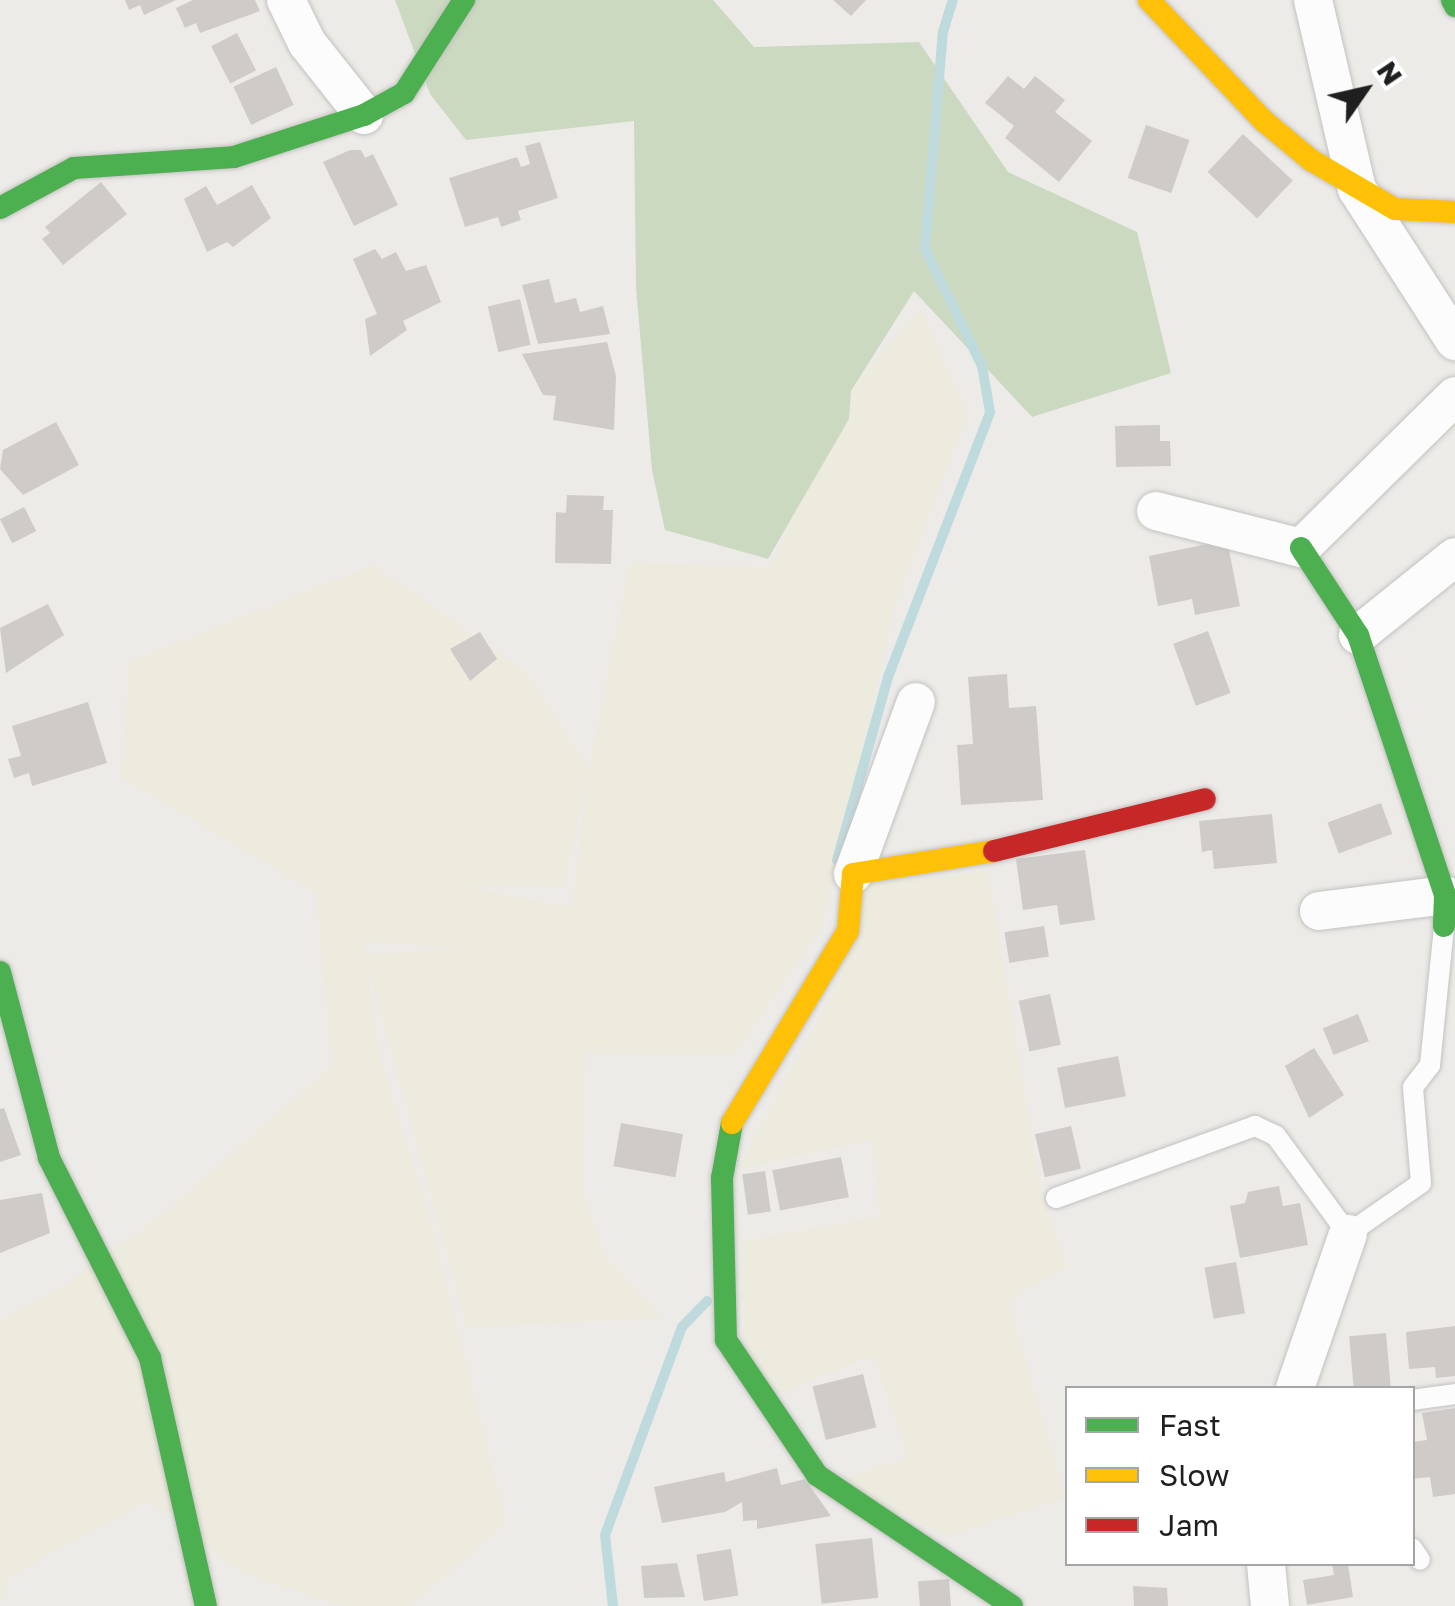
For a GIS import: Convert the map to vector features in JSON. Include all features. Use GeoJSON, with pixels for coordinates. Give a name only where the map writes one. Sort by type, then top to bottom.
{"type":"FeatureCollection","features":[{"type":"Feature","properties":{"kind":"street"},"geometry":{"type":"LineString","coordinates":[[286,0],[307,43],[364,115]]}},
{"type":"Feature","properties":{"kind":"street"},"geometry":{"type":"LineString","coordinates":[[0,208],[74,168],[234,157],[364,115],[404,93],[464,0]]}},
{"type":"Feature","properties":{"kind":"street"},"geometry":{"type":"LineString","coordinates":[[1149,0],[1264,122],[1357,190],[1395,210],[1455,212]]}},
{"type":"Feature","properties":{"kind":"street"},"geometry":{"type":"LineString","coordinates":[[1313,0],[1357,190],[1455,340]]}},
{"type":"Feature","properties":{"kind":"street"},"geometry":{"type":"LineString","coordinates":[[1301,548],[1455,396]]}},
{"type":"Feature","properties":{"kind":"street"},"geometry":{"type":"LineString","coordinates":[[1156,511],[1301,548],[1358,636],[1445,910],[1318,910]]}},
{"type":"Feature","properties":{"kind":"street"},"geometry":{"type":"LineString","coordinates":[[1358,636],[1455,557]]}},
{"type":"Feature","properties":{"kind":"street"},"geometry":{"type":"LineString","coordinates":[[916,702],[853,874],[848,930],[734,1114],[722,1178],[726,1340],[817,1475],[1012,1606]]}},
{"type":"Feature","properties":{"kind":"street"},"geometry":{"type":"LineString","coordinates":[[853,874],[956,860],[1205,798]]}},
{"type":"Feature","properties":{"kind":"street"},"geometry":{"type":"LineString","coordinates":[[0,972],[49,1158],[150,1358],[206,1606]]}},
{"type":"Feature","properties":{"kind":"street"},"geometry":{"type":"LineString","coordinates":[[1296,1386],[1348,1234]]}},
{"type":"Feature","properties":{"kind":"street"},"geometry":{"type":"LineString","coordinates":[[1266,1566],[1270,1606]]}},
{"type":"Feature","properties":{"kind":"lane"},"geometry":{"type":"LineString","coordinates":[[1056,1198],[1255,1126],[1276,1136],[1348,1234],[1421,1183],[1413,1087],[1430,1065],[1445,910]]}},
{"type":"Feature","properties":{"kind":"lane"},"geometry":{"type":"LineString","coordinates":[[1415,1400],[1455,1394]]}},
{"type":"Feature","properties":{"kind":"shaded area"},"geometry":{"type":"Polygon","coordinates":[[[921,308],[967,416],[895,605],[822,926],[735,1055],[586,1053],[582,1189],[605,1256],[663,1318],[467,1327],[368,966],[379,1054],[429,1214],[506,1524],[409,1606],[343,1606],[243,1574],[148,1501],[11,1576],[0,1606],[0,1321],[67,1283],[166,1212],[332,1066],[316,893],[121,777],[129,662],[373,565],[525,671],[589,770],[630,563],[771,567],[851,391],[921,308]],[[589,770],[564,886],[461,885],[572,908],[589,770]],[[364,941],[366,955],[453,949],[452,948],[364,941]]]}},
{"type":"Feature","properties":{"kind":"shaded area"},"geometry":{"type":"Polygon","coordinates":[[[988,872],[1041,1192],[1067,1267],[1008,1301],[1065,1498],[946,1536],[837,1482],[908,1457],[873,1355],[769,1398],[744,1337],[742,1241],[879,1217],[873,1140],[738,1169],[837,984],[868,884],[988,872]]]}},
{"type":"Feature","properties":{"kind":"green space"},"geometry":{"type":"Polygon","coordinates":[[[395,0],[713,0],[754,47],[919,42],[1008,172],[1137,232],[1171,373],[1032,417],[914,291],[851,391],[849,419],[768,559],[665,530],[652,470],[636,288],[634,121],[466,140],[430,94],[395,0]]]}},
{"type":"Feature","properties":{"kind":"building"},"geometry":{"type":"Polygon","coordinates":[[[125,0],[176,0],[144,15],[140,5],[129,10],[125,0]]]}},
{"type":"Feature","properties":{"kind":"building"},"geometry":{"type":"Polygon","coordinates":[[[193,0],[255,0],[260,11],[200,33],[196,23],[185,28],[176,8],[193,0]]]}},
{"type":"Feature","properties":{"kind":"building"},"geometry":{"type":"Polygon","coordinates":[[[833,0],[866,0],[851,16],[833,0]]]}},
{"type":"Feature","properties":{"kind":"building"},"geometry":{"type":"Polygon","coordinates":[[[237,33],[256,70],[230,84],[211,46],[237,33]]]}},
{"type":"Feature","properties":{"kind":"building"},"geometry":{"type":"Polygon","coordinates":[[[276,67],[294,105],[251,125],[233,87],[276,67]]]}},
{"type":"Feature","properties":{"kind":"building"},"geometry":{"type":"Polygon","coordinates":[[[1008,76],[1024,89],[1035,76],[1065,100],[1055,112],[1092,141],[1059,182],[1005,138],[1014,126],[985,103],[1008,76]]]}},
{"type":"Feature","properties":{"kind":"building"},"geometry":{"type":"Polygon","coordinates":[[[1146,125],[1189,140],[1171,193],[1128,178],[1146,125]]]}},
{"type":"Feature","properties":{"kind":"building"},"geometry":{"type":"Polygon","coordinates":[[[1243,134],[1293,180],[1257,218],[1208,172],[1243,134]]]}},
{"type":"Feature","properties":{"kind":"building"},"geometry":{"type":"Polygon","coordinates":[[[540,142],[558,198],[518,211],[521,220],[501,227],[498,217],[465,227],[449,178],[517,157],[521,167],[530,164],[525,146],[540,142]]]}},
{"type":"Feature","properties":{"kind":"building"},"geometry":{"type":"Polygon","coordinates":[[[350,150],[361,150],[365,158],[373,154],[398,205],[354,226],[323,162],[350,150]]]}},
{"type":"Feature","properties":{"kind":"building"},"geometry":{"type":"Polygon","coordinates":[[[101,182],[127,214],[63,265],[42,239],[50,233],[45,227],[101,182]]]}},
{"type":"Feature","properties":{"kind":"building"},"geometry":{"type":"Polygon","coordinates":[[[252,185],[271,218],[233,247],[227,242],[207,252],[184,199],[206,186],[217,205],[252,185]]]}},
{"type":"Feature","properties":{"kind":"building"},"geometry":{"type":"Polygon","coordinates":[[[375,249],[382,259],[396,252],[406,271],[426,265],[441,302],[403,321],[407,330],[370,356],[365,319],[377,314],[353,259],[375,249]]]}},
{"type":"Feature","properties":{"kind":"building"},"geometry":{"type":"Polygon","coordinates":[[[549,279],[555,303],[576,298],[580,312],[603,306],[610,334],[538,344],[522,285],[549,279]]]}},
{"type":"Feature","properties":{"kind":"building"},"geometry":{"type":"Polygon","coordinates":[[[520,299],[531,345],[498,352],[488,306],[520,299]]]}},
{"type":"Feature","properties":{"kind":"building"},"geometry":{"type":"Polygon","coordinates":[[[607,342],[616,376],[614,430],[553,420],[556,396],[543,395],[522,354],[607,342]]]}},
{"type":"Feature","properties":{"kind":"building"},"geometry":{"type":"Polygon","coordinates":[[[56,422],[79,465],[23,495],[0,469],[3,450],[56,422]]]}},
{"type":"Feature","properties":{"kind":"building"},"geometry":{"type":"Polygon","coordinates":[[[1160,425],[1160,441],[1170,441],[1171,466],[1116,467],[1115,426],[1160,425]]]}},
{"type":"Feature","properties":{"kind":"building"},"geometry":{"type":"Polygon","coordinates":[[[567,495],[604,496],[603,510],[613,510],[611,564],[555,563],[556,512],[566,513],[567,495]]]}},
{"type":"Feature","properties":{"kind":"building"},"geometry":{"type":"Polygon","coordinates":[[[24,507],[36,531],[12,543],[0,519],[24,507]]]}},
{"type":"Feature","properties":{"kind":"building"},"geometry":{"type":"Polygon","coordinates":[[[1227,540],[1240,606],[1195,615],[1192,599],[1158,606],[1149,556],[1227,540]]]}},
{"type":"Feature","properties":{"kind":"building"},"geometry":{"type":"Polygon","coordinates":[[[48,604],[64,635],[6,673],[0,628],[48,604]]]}},
{"type":"Feature","properties":{"kind":"building"},"geometry":{"type":"Polygon","coordinates":[[[1208,631],[1231,693],[1196,706],[1173,644],[1208,631]]]}},
{"type":"Feature","properties":{"kind":"building"},"geometry":{"type":"Polygon","coordinates":[[[480,632],[497,659],[470,681],[450,649],[480,632]]]}},
{"type":"Feature","properties":{"kind":"building"},"geometry":{"type":"Polygon","coordinates":[[[1007,674],[1009,708],[1036,706],[1043,800],[961,805],[957,745],[973,744],[968,677],[1007,674]]]}},
{"type":"Feature","properties":{"kind":"building"},"geometry":{"type":"Polygon","coordinates":[[[88,702],[107,763],[32,786],[29,773],[14,778],[8,759],[21,756],[12,726],[88,702]]]}},
{"type":"Feature","properties":{"kind":"building"},"geometry":{"type":"Polygon","coordinates":[[[1381,803],[1392,834],[1339,854],[1327,822],[1381,803]]]}},
{"type":"Feature","properties":{"kind":"building"},"geometry":{"type":"Polygon","coordinates":[[[1272,814],[1277,863],[1214,869],[1212,850],[1202,852],[1199,821],[1272,814]]]}},
{"type":"Feature","properties":{"kind":"building"},"geometry":{"type":"Polygon","coordinates":[[[1085,850],[1095,920],[1060,925],[1057,905],[1023,910],[1016,859],[1085,850]]]}},
{"type":"Feature","properties":{"kind":"building"},"geometry":{"type":"Polygon","coordinates":[[[1044,926],[1049,957],[1009,963],[1004,932],[1044,926]]]}},
{"type":"Feature","properties":{"kind":"building"},"geometry":{"type":"Polygon","coordinates":[[[1050,994],[1061,1045],[1030,1052],[1019,1001],[1050,994]]]}},
{"type":"Feature","properties":{"kind":"building"},"geometry":{"type":"Polygon","coordinates":[[[1358,1014],[1369,1041],[1334,1055],[1323,1028],[1358,1014]]]}},
{"type":"Feature","properties":{"kind":"building"},"geometry":{"type":"Polygon","coordinates":[[[1314,1048],[1344,1095],[1309,1118],[1285,1066],[1314,1048]]]}},
{"type":"Feature","properties":{"kind":"building"},"geometry":{"type":"Polygon","coordinates":[[[1118,1056],[1126,1096],[1065,1108],[1057,1068],[1118,1056]]]}},
{"type":"Feature","properties":{"kind":"building"},"geometry":{"type":"Polygon","coordinates":[[[4,1108],[21,1155],[0,1162],[0,1109],[4,1108]]]}},
{"type":"Feature","properties":{"kind":"building"},"geometry":{"type":"Polygon","coordinates":[[[621,1123],[683,1134],[675,1177],[613,1166],[621,1123]]]}},
{"type":"Feature","properties":{"kind":"building"},"geometry":{"type":"Polygon","coordinates":[[[1071,1126],[1081,1169],[1045,1177],[1035,1134],[1071,1126]]]}},
{"type":"Feature","properties":{"kind":"building"},"geometry":{"type":"Polygon","coordinates":[[[841,1157],[849,1197],[780,1211],[772,1170],[841,1157]]]}},
{"type":"Feature","properties":{"kind":"building"},"geometry":{"type":"Polygon","coordinates":[[[765,1171],[771,1212],[748,1215],[742,1174],[765,1171]]]}},
{"type":"Feature","properties":{"kind":"building"},"geometry":{"type":"Polygon","coordinates":[[[1279,1186],[1283,1206],[1300,1203],[1308,1245],[1240,1258],[1230,1206],[1245,1203],[1248,1192],[1279,1186]]]}},
{"type":"Feature","properties":{"kind":"building"},"geometry":{"type":"Polygon","coordinates":[[[42,1193],[50,1233],[0,1253],[0,1200],[42,1193]]]}},
{"type":"Feature","properties":{"kind":"building"},"geometry":{"type":"Polygon","coordinates":[[[1236,1262],[1245,1313],[1214,1319],[1204,1268],[1236,1262]]]}},
{"type":"Feature","properties":{"kind":"building"},"geometry":{"type":"Polygon","coordinates":[[[1455,1326],[1455,1376],[1436,1378],[1435,1367],[1409,1369],[1406,1332],[1455,1326]]]}},
{"type":"Feature","properties":{"kind":"building"},"geometry":{"type":"Polygon","coordinates":[[[1386,1333],[1391,1386],[1353,1386],[1349,1336],[1386,1333]]]}},
{"type":"Feature","properties":{"kind":"building"},"geometry":{"type":"Polygon","coordinates":[[[863,1374],[876,1427],[826,1440],[813,1387],[863,1374]]]}},
{"type":"Feature","properties":{"kind":"building"},"geometry":{"type":"Polygon","coordinates":[[[1455,1408],[1455,1494],[1433,1497],[1430,1477],[1415,1479],[1415,1442],[1427,1440],[1422,1413],[1455,1408]]]}},
{"type":"Feature","properties":{"kind":"building"},"geometry":{"type":"Polygon","coordinates":[[[777,1468],[781,1485],[805,1479],[831,1516],[757,1529],[757,1520],[743,1521],[742,1502],[725,1512],[662,1523],[654,1487],[724,1472],[726,1482],[777,1468]]]}},
{"type":"Feature","properties":{"kind":"building"},"geometry":{"type":"Polygon","coordinates":[[[872,1538],[878,1598],[822,1604],[815,1544],[872,1538]]]}},
{"type":"Feature","properties":{"kind":"building"},"geometry":{"type":"Polygon","coordinates":[[[731,1549],[738,1595],[704,1601],[696,1554],[731,1549]]]}},
{"type":"Feature","properties":{"kind":"building"},"geometry":{"type":"Polygon","coordinates":[[[677,1563],[685,1597],[644,1598],[641,1566],[677,1563]]]}},
{"type":"Feature","properties":{"kind":"building"},"geometry":{"type":"Polygon","coordinates":[[[1332,1566],[1348,1566],[1353,1597],[1307,1605],[1303,1580],[1334,1575],[1332,1566]]]}},
{"type":"Feature","properties":{"kind":"building"},"geometry":{"type":"Polygon","coordinates":[[[949,1579],[951,1606],[920,1606],[918,1581],[949,1579]]]}},
{"type":"Feature","properties":{"kind":"building"},"geometry":{"type":"Polygon","coordinates":[[[1133,1586],[1167,1588],[1168,1606],[1134,1606],[1133,1586]]]}},
{"type":"Feature","properties":{"kind":"waterway"},"geometry":{"type":"LineString","coordinates":[[837,860],[888,677],[990,412],[982,366],[925,249],[943,32],[953,0]]}},
{"type":"Feature","properties":{"kind":"waterway"},"geometry":{"type":"LineString","coordinates":[[613,1606],[605,1535],[682,1327],[707,1301]]}},
{"type":"Feature","properties":{"kind":"traffic: fast"},"geometry":{"type":"LineString","coordinates":[[0,208],[74,168],[234,157],[364,115],[404,93],[464,0]]}},
{"type":"Feature","properties":{"kind":"traffic: fast"},"geometry":{"type":"LineString","coordinates":[[1452,0],[1455,6]]}},
{"type":"Feature","properties":{"kind":"traffic: fast"},"geometry":{"type":"LineString","coordinates":[[1301,548],[1358,635],[1445,895],[1444,926]]}},
{"type":"Feature","properties":{"kind":"traffic: fast"},"geometry":{"type":"LineString","coordinates":[[0,972],[49,1158],[150,1358],[206,1606]]}},
{"type":"Feature","properties":{"kind":"traffic: fast"},"geometry":{"type":"LineString","coordinates":[[732,1123],[722,1178],[726,1340],[817,1475],[1012,1606]]}},
{"type":"Feature","properties":{"kind":"traffic: slow"},"geometry":{"type":"LineString","coordinates":[[1149,0],[1264,121],[1311,160],[1395,209],[1455,212]]}},
{"type":"Feature","properties":{"kind":"traffic: slow"},"geometry":{"type":"LineString","coordinates":[[732,1123],[848,931],[853,874],[994,851]]}},
{"type":"Feature","properties":{"kind":"traffic: jam"},"geometry":{"type":"LineString","coordinates":[[994,851],[1205,799]]}}]}
